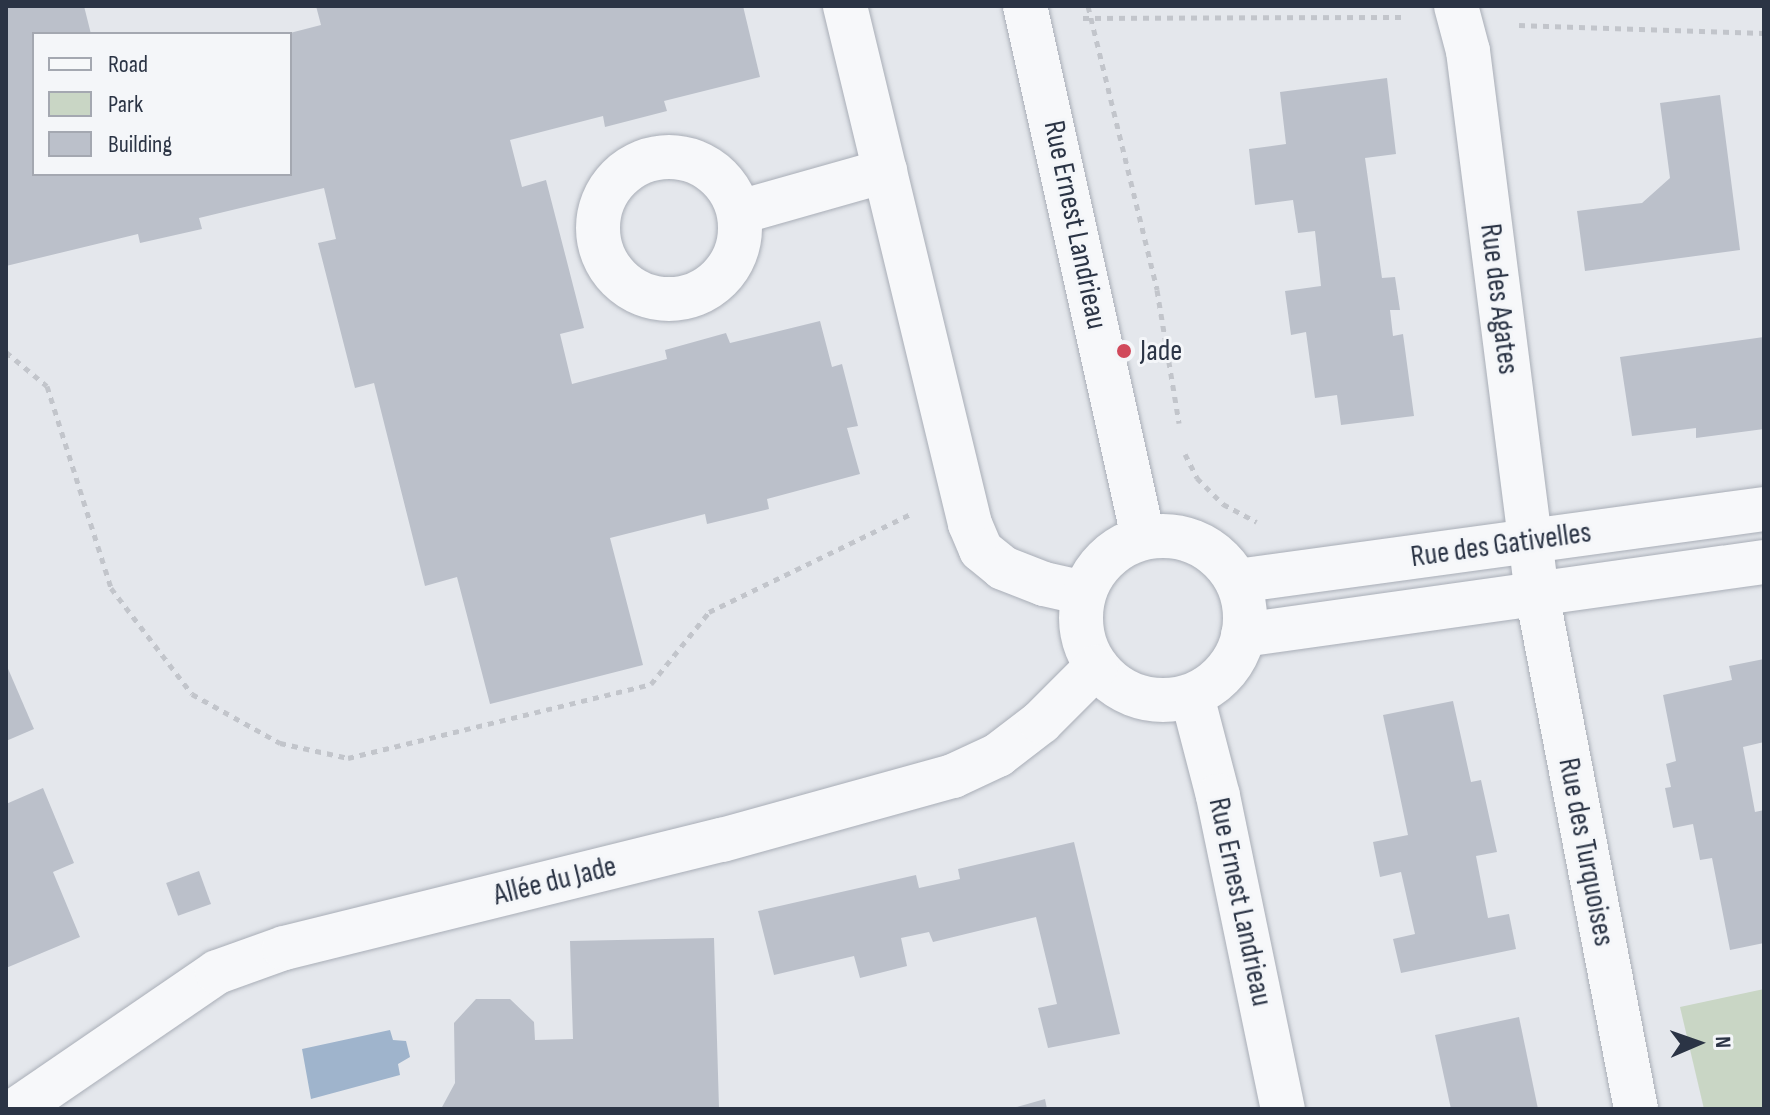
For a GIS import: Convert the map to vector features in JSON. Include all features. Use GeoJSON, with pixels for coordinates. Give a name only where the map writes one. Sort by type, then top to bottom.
{"type":"FeatureCollection","features":[{"type":"Feature","properties":{"kind":"street"},"geometry":{"type":"LineString","coordinates":[[845,6],[970,524],[981,550],[1003,568],[1044,584],[1084,593]]}},
{"type":"Feature","properties":{"kind":"street","name":"Rue des Agates"},"geometry":{"type":"LineString","coordinates":[[1458,12],[1468,51],[1537,594]]}},
{"type":"Feature","properties":{"kind":"street","name":"Rue Ernest Landrieau"},"geometry":{"type":"LineString","coordinates":[[1028,17],[1143,537]]}},
{"type":"Feature","properties":{"kind":"street"},"geometry":{"type":"LineString","coordinates":[[740,212],[885,171]]}},
{"type":"Feature","properties":{"kind":"street","name":"Rue des Gativelles"},"geometry":{"type":"LineString","coordinates":[[1237,581],[1764,509]]}},
{"type":"Feature","properties":{"kind":"street"},"geometry":{"type":"LineString","coordinates":[[1171,535],[1198,543],[1221,558],[1237,581],[1245,608],[1243,635],[1234,661],[1216,682],[1192,696],[1166,701],[1139,698],[1116,686],[1096,667],[1084,645],[1080,619],[1084,593],[1097,568],[1117,549],[1143,537],[1171,535]]}},
{"type":"Feature","properties":{"kind":"street","name":"Rue des Gativelles"},"geometry":{"type":"LineString","coordinates":[[1243,635],[1764,562]]}},
{"type":"Feature","properties":{"kind":"street","name":"Rue des Turquoises"},"geometry":{"type":"LineString","coordinates":[[1537,594],[1636,1109]]}},
{"type":"Feature","properties":{"kind":"street","name":"Allée du Jade"},"geometry":{"type":"LineString","coordinates":[[17,1109],[217,972],[284,948],[722,840],[953,776],[998,755],[1041,722],[1096,667]]}},
{"type":"Feature","properties":{"kind":"street","name":"Rue Ernest Landrieau"},"geometry":{"type":"LineString","coordinates":[[1192,696],[1218,796],[1283,1109]]}},
{"type":"Feature","properties":{"kind":"path"},"geometry":{"type":"LineString","coordinates":[[1088,6],[1157,290],[1181,435]]}},
{"type":"Feature","properties":{"kind":"path"},"geometry":{"type":"LineString","coordinates":[[1028,17],[1458,12],[1495,24],[1764,33]]}},
{"type":"Feature","properties":{"kind":"path"},"geometry":{"type":"LineString","coordinates":[[6,352],[47,386],[111,588],[192,694],[280,743],[348,758],[651,684],[709,612],[829,557],[961,488]]}},
{"type":"Feature","properties":{"kind":"path"},"geometry":{"type":"LineString","coordinates":[[1184,452],[1197,478],[1223,504],[1260,523]]}},
{"type":"Feature","properties":{"kind":"green space"},"geometry":{"type":"Polygon","coordinates":[[[1764,989],[1764,1109],[1704,1109],[1680,1007],[1764,989]]]}},
{"type":"Feature","properties":{"kind":"water"},"geometry":{"type":"Polygon","coordinates":[[[390,1030],[393,1040],[406,1041],[410,1057],[398,1064],[400,1075],[311,1099],[302,1049],[390,1030]]]}},
{"type":"Feature","properties":{"kind":"building"},"geometry":{"type":"Polygon","coordinates":[[[6,6],[84,6],[90,32],[32,32],[32,176],[292,176],[292,32],[321,25],[316,6],[743,6],[760,77],[664,101],[667,111],[605,127],[603,116],[510,140],[522,187],[546,180],[584,328],[560,334],[572,384],[667,359],[665,350],[726,333],[730,343],[820,321],[832,367],[842,364],[858,426],[847,428],[860,474],[767,499],[769,509],[707,524],[705,514],[610,538],[643,665],[490,704],[457,577],[425,586],[374,383],[355,388],[318,243],[336,239],[324,188],[199,218],[202,229],[140,243],[138,234],[6,266],[6,6]]]}},
{"type":"Feature","properties":{"kind":"building"},"geometry":{"type":"Polygon","coordinates":[[[1387,78],[1396,154],[1365,158],[1382,278],[1395,277],[1400,310],[1390,310],[1393,336],[1403,334],[1414,416],[1341,425],[1337,395],[1315,398],[1306,332],[1291,335],[1285,291],[1321,286],[1315,231],[1298,233],[1293,200],[1255,205],[1249,149],[1286,144],[1280,92],[1387,78]]]}},
{"type":"Feature","properties":{"kind":"building"},"geometry":{"type":"Polygon","coordinates":[[[1720,95],[1740,250],[1585,271],[1577,211],[1642,203],[1670,178],[1660,103],[1720,95]]]}},
{"type":"Feature","properties":{"kind":"building"},"geometry":{"type":"Polygon","coordinates":[[[1764,337],[1764,429],[1696,438],[1696,428],[1632,436],[1620,357],[1764,337]]]}},
{"type":"Feature","properties":{"kind":"building"},"geometry":{"type":"Polygon","coordinates":[[[1764,659],[1764,742],[1743,747],[1755,812],[1764,810],[1764,943],[1730,950],[1712,858],[1700,860],[1693,824],[1673,828],[1665,788],[1671,787],[1666,764],[1676,761],[1663,695],[1732,680],[1729,666],[1764,659]]]}},
{"type":"Feature","properties":{"kind":"building"},"geometry":{"type":"Polygon","coordinates":[[[6,664],[34,729],[6,741],[6,664]]]}},
{"type":"Feature","properties":{"kind":"building"},"geometry":{"type":"Polygon","coordinates":[[[1453,701],[1471,782],[1481,780],[1497,852],[1476,856],[1488,918],[1509,914],[1516,949],[1401,973],[1393,939],[1415,934],[1401,872],[1380,877],[1373,842],[1408,835],[1383,715],[1453,701]]]}},
{"type":"Feature","properties":{"kind":"building"},"geometry":{"type":"Polygon","coordinates":[[[43,788],[74,863],[53,872],[80,937],[6,968],[6,804],[43,788]]]}},
{"type":"Feature","properties":{"kind":"building"},"geometry":{"type":"Polygon","coordinates":[[[1074,842],[1120,1034],[1048,1048],[1038,1008],[1057,1004],[1036,917],[933,942],[929,932],[901,938],[907,966],[860,978],[854,956],[774,975],[758,911],[916,875],[919,888],[960,879],[958,869],[1074,842]]]}},
{"type":"Feature","properties":{"kind":"building"},"geometry":{"type":"Polygon","coordinates":[[[199,871],[211,904],[178,916],[166,883],[199,871]]]}},
{"type":"Feature","properties":{"kind":"building"},"geometry":{"type":"Polygon","coordinates":[[[714,938],[719,1108],[441,1109],[455,1083],[454,1023],[476,999],[510,999],[534,1022],[535,1040],[573,1039],[570,941],[714,938]]]}},
{"type":"Feature","properties":{"kind":"building"},"geometry":{"type":"Polygon","coordinates":[[[1519,1017],[1538,1109],[1451,1109],[1435,1035],[1519,1017]]]}},
{"type":"Feature","properties":{"kind":"building"},"geometry":{"type":"Polygon","coordinates":[[[1045,1099],[1047,1109],[1013,1109],[1013,1108],[1045,1099]]]}},
{"type":"Feature","properties":{"kind":"place","name":"Jade"},"geometry":{"type":"Point","coordinates":[1124,351]}}]}
